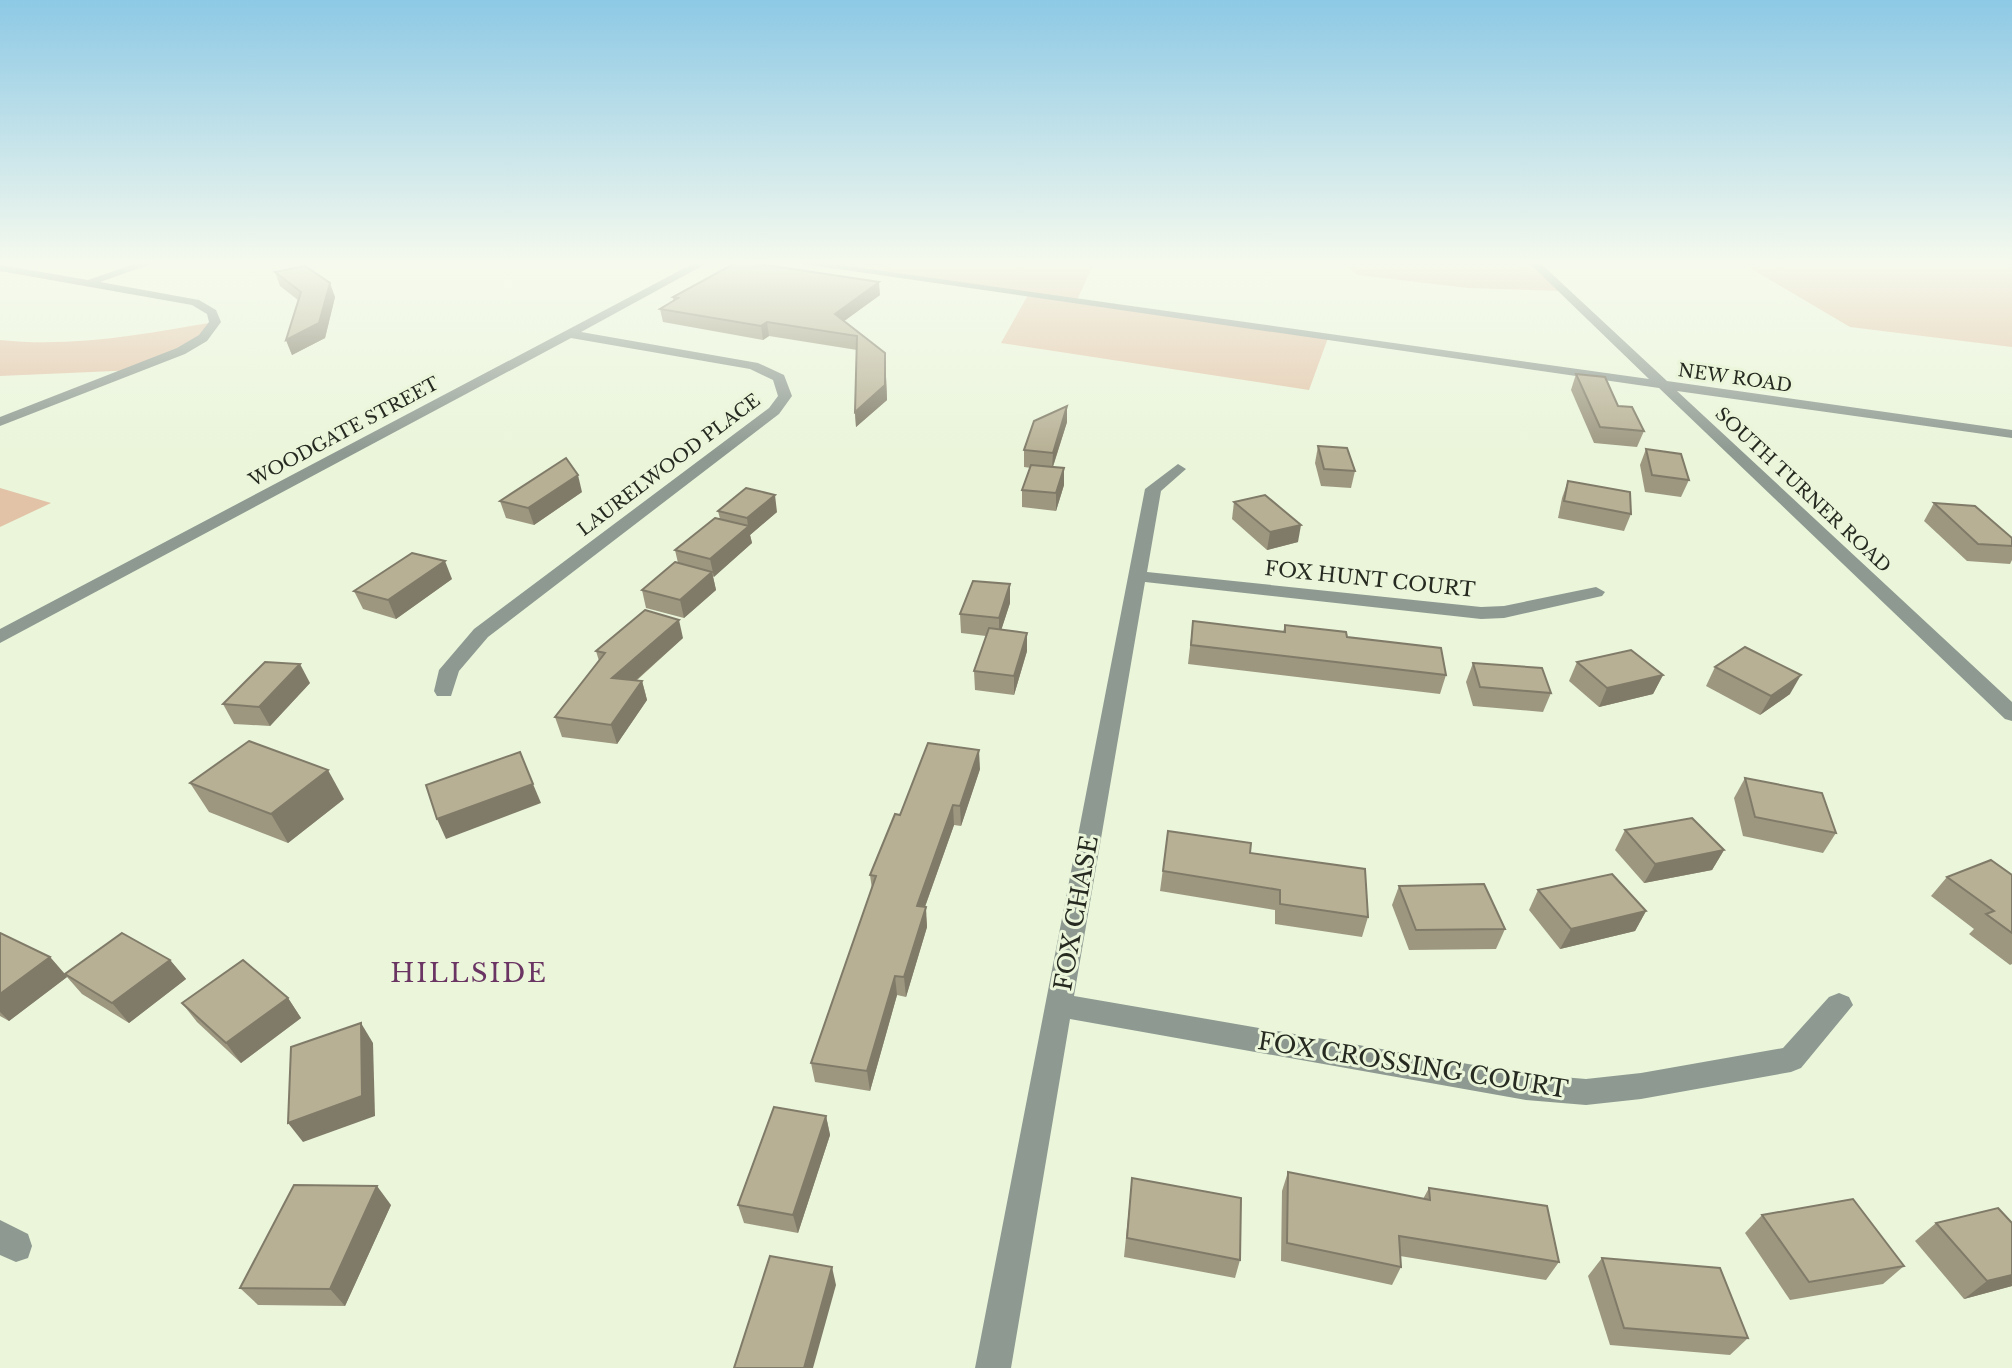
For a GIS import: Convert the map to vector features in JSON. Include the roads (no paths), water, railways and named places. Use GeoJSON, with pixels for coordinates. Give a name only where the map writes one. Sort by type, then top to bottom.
{"type":"FeatureCollection","features":[{"type":"Feature","properties":{"kind":"street"},"geometry":{"type":"LineString","coordinates":[[0,422],[160,360],[194,344],[213,325]]}},
{"type":"Feature","properties":{"kind":"street","name":"WOODGATE STREET"},"geometry":{"type":"LineString","coordinates":[[0,637],[588,325]]}},
{"type":"Feature","properties":{"kind":"street","name":"NEW ROAD"},"geometry":{"type":"LineString","coordinates":[[1234,325],[2012,434]]}},
{"type":"Feature","properties":{"kind":"street","name":"SOUTH TURNER ROAD"},"geometry":{"type":"LineString","coordinates":[[1598,325],[2012,714]]}},
{"type":"Feature","properties":{"kind":"street","name":"LAURELWOOD PLACE"},"geometry":{"type":"LineString","coordinates":[[444,691],[449,670],[481,633],[774,411],[785,396],[779,378],[753,366],[571,334]]}},
{"type":"Feature","properties":{"kind":"street","name":"FOX CHASE"},"geometry":{"type":"LineString","coordinates":[[993,1368],[1153,489],[1178,469]]}},
{"type":"Feature","properties":{"kind":"street","name":"FOX HUNT COURT"},"geometry":{"type":"LineString","coordinates":[[1137,576],[1481,613],[1504,612],[1596,592]]}},
{"type":"Feature","properties":{"kind":"street","name":"FOX CROSSING COURT"},"geometry":{"type":"LineString","coordinates":[[1059,1005],[1526,1087],[1586,1092],[1641,1086],[1791,1059],[1839,1005]]}},
{"type":"Feature","properties":{"kind":"district","name":"HILLSIDE"},"geometry":{"type":"Point","coordinates":[469,973]}}]}
